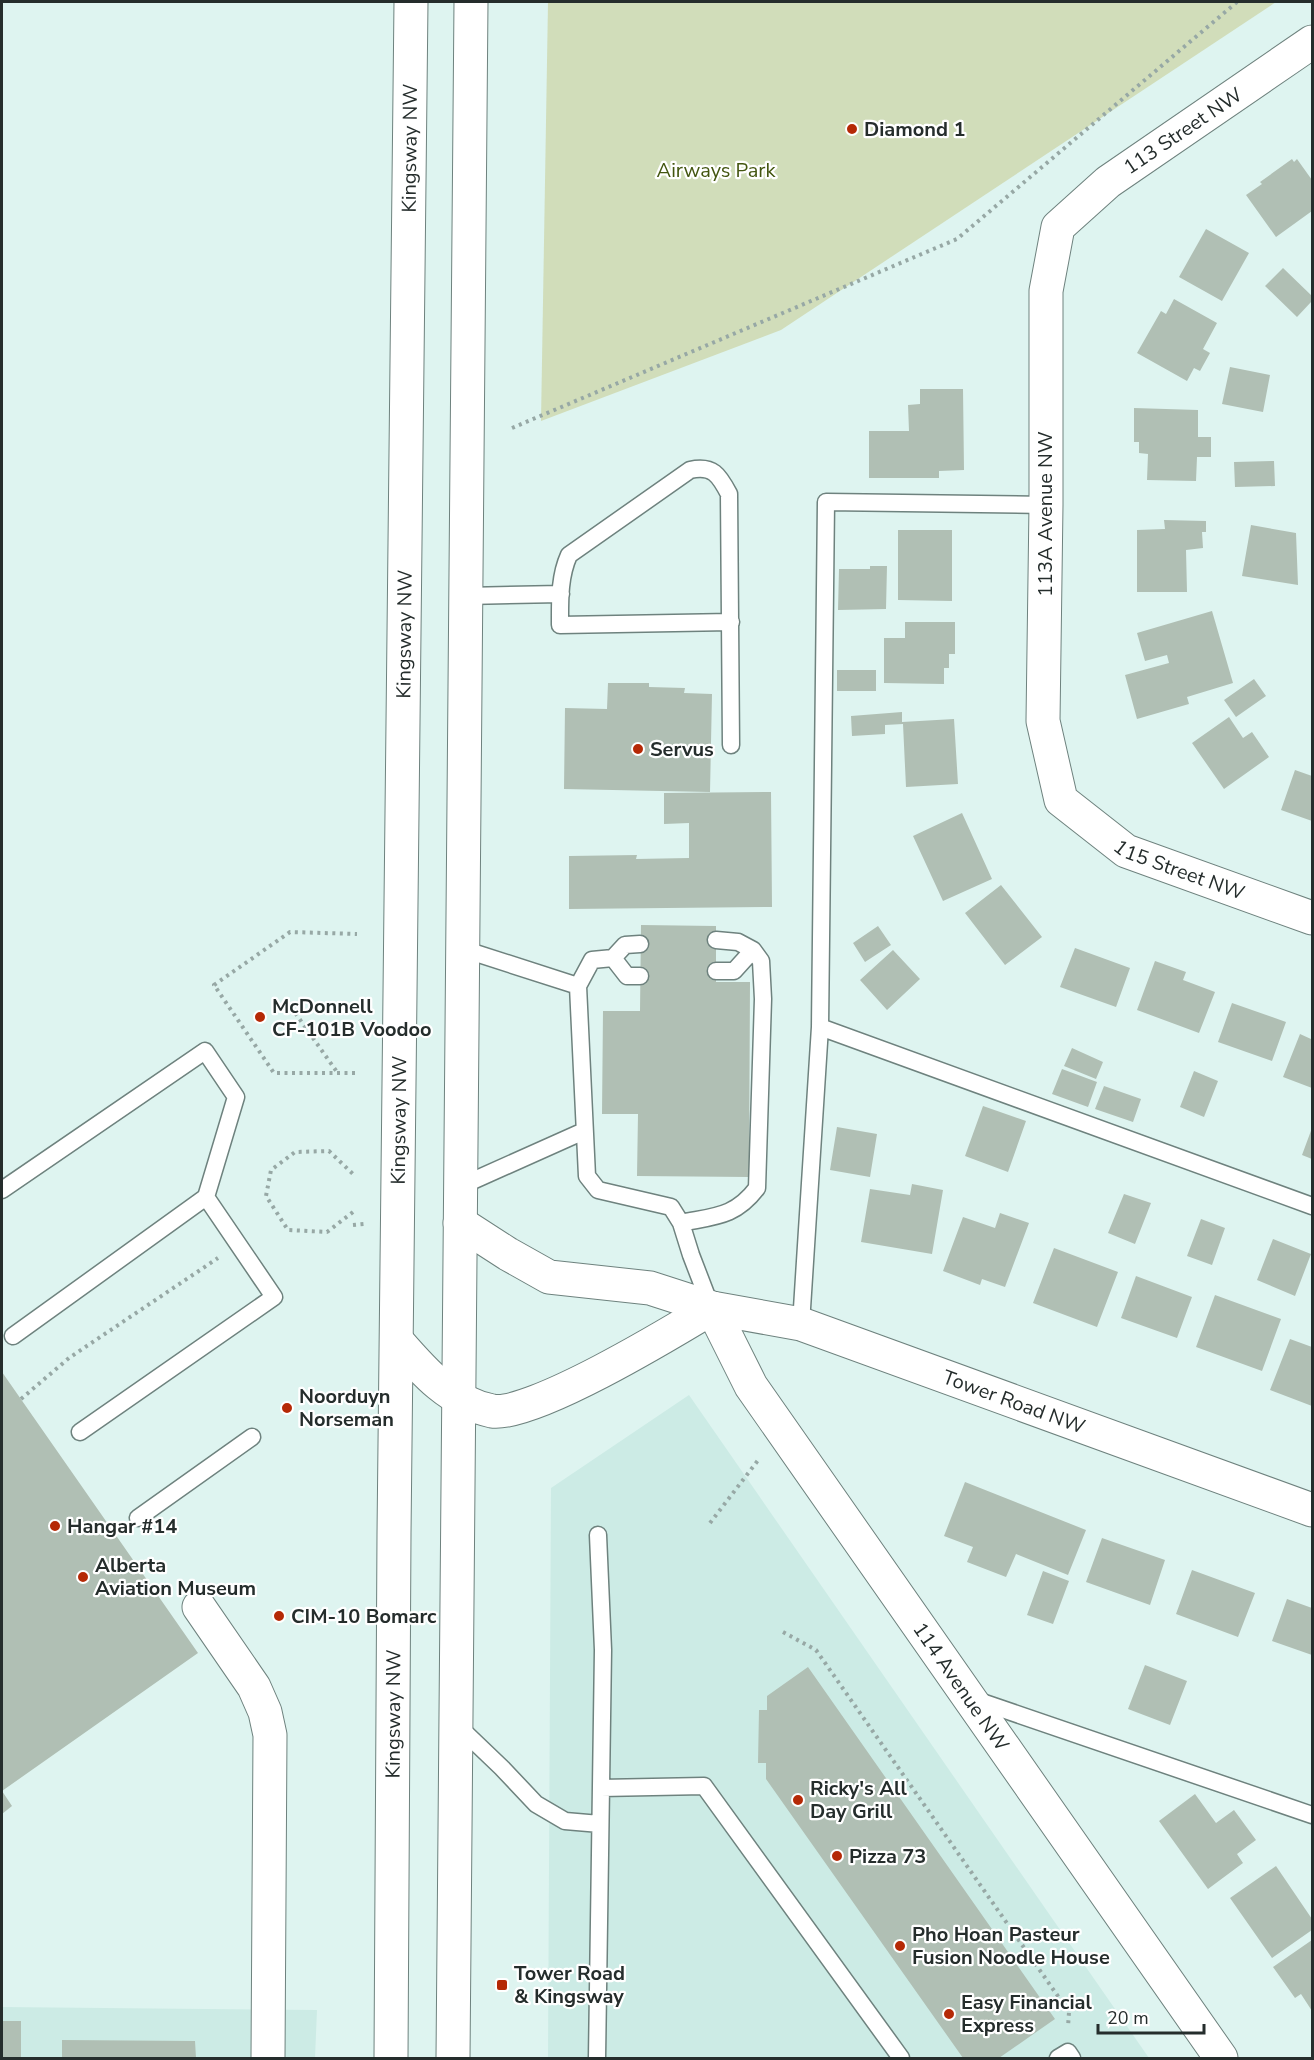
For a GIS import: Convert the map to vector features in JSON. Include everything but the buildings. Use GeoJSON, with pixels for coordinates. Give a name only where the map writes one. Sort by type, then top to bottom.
{"type":"FeatureCollection","features":[{"type":"Feature","properties":{"kind":"main road","name":"Kingsway NW"},"geometry":{"type":"LineString","coordinates":[[391,2058],[394,1534],[398,1341],[411,2]]}},
{"type":"Feature","properties":{"kind":"main road"},"geometry":{"type":"LineString","coordinates":[[453,2058],[471,2]]}},
{"type":"Feature","properties":{"kind":"main road","name":"113 Street NW"},"geometry":{"type":"LineString","coordinates":[[1058,227],[1108,182],[1312,42]]}},
{"type":"Feature","properties":{"kind":"main road","name":"113A Avenue NW"},"geometry":{"type":"LineString","coordinates":[[1058,227],[1046,291],[1043,720],[1061,800]]}},
{"type":"Feature","properties":{"kind":"main road","name":"115 Street NW"},"geometry":{"type":"LineString","coordinates":[[1061,800],[1126,851],[1312,918]]}},
{"type":"Feature","properties":{"kind":"main road","name":"Tower Road NW"},"geometry":{"type":"LineString","coordinates":[[460,1223],[549,1277],[650,1288],[712,1308],[801,1324],[1312,1510]]}},
{"type":"Feature","properties":{"kind":"main road"},"geometry":{"type":"LineString","coordinates":[[398,1341],[429,1378],[459,1399],[494,1411],[531,1405],[647,1348],[712,1308]]}},
{"type":"Feature","properties":{"kind":"main road","name":"114 Avenue NW"},"geometry":{"type":"LineString","coordinates":[[712,1308],[752,1386],[1221,2058]]}},
{"type":"Feature","properties":{"kind":"main road"},"geometry":{"type":"LineString","coordinates":[[199,1607],[254,1687],[265,1712],[270,1736],[268,2058]]}},
{"type":"Feature","properties":{"kind":"lane"},"geometry":{"type":"LineString","coordinates":[[731,622],[560,625],[565,565],[569,555],[659,490],[690,470],[702,468],[712,470],[722,481],[729,494],[731,622],[731,745]]}},
{"type":"Feature","properties":{"kind":"lane"},"geometry":{"type":"LineString","coordinates":[[801,1324],[820,1027],[826,502],[1046,505]]}},
{"type":"Feature","properties":{"kind":"lane"},"geometry":{"type":"LineString","coordinates":[[466,596],[561,594]]}},
{"type":"Feature","properties":{"kind":"lane"},"geometry":{"type":"LineString","coordinates":[[681,1223],[728,1214],[747,1200],[757,1188],[764,999],[761,961],[753,950],[738,942],[716,940]]}},
{"type":"Feature","properties":{"kind":"lane"},"geometry":{"type":"LineString","coordinates":[[640,944],[625,945],[613,958],[592,960],[578,986],[587,1176],[598,1190],[671,1207],[681,1223],[712,1308]]}},
{"type":"Feature","properties":{"kind":"lane"},"geometry":{"type":"LineString","coordinates":[[463,949],[578,986]]}},
{"type":"Feature","properties":{"kind":"lane"},"geometry":{"type":"LineString","coordinates":[[716,971],[734,971],[753,950]]}},
{"type":"Feature","properties":{"kind":"lane"},"geometry":{"type":"LineString","coordinates":[[613,958],[627,976],[640,976]]}},
{"type":"Feature","properties":{"kind":"lane"},"geometry":{"type":"LineString","coordinates":[[820,1027],[1312,1206]]}},
{"type":"Feature","properties":{"kind":"lane"},"geometry":{"type":"LineString","coordinates":[[2,1190],[205,1051],[236,1097],[206,1197],[13,1336]]}},
{"type":"Feature","properties":{"kind":"lane"},"geometry":{"type":"LineString","coordinates":[[460,1186],[584,1131]]}},
{"type":"Feature","properties":{"kind":"lane"},"geometry":{"type":"LineString","coordinates":[[80,1432],[274,1297],[206,1197]]}},
{"type":"Feature","properties":{"kind":"lane"},"geometry":{"type":"LineString","coordinates":[[138,1518],[252,1437]]}},
{"type":"Feature","properties":{"kind":"lane"},"geometry":{"type":"LineString","coordinates":[[597,2058],[603,1650],[598,1535]]}},
{"type":"Feature","properties":{"kind":"lane"},"geometry":{"type":"LineString","coordinates":[[967,1696],[1312,1815]]}},
{"type":"Feature","properties":{"kind":"lane"},"geometry":{"type":"LineString","coordinates":[[456,1724],[536,1804],[565,1821],[600,1824]]}},
{"type":"Feature","properties":{"kind":"lane"},"geometry":{"type":"LineString","coordinates":[[601,1788],[704,1786],[901,2058]]}},
{"type":"Feature","properties":{"kind":"path"},"geometry":{"type":"LineString","coordinates":[[512,428],[957,239],[1237,2]]}},
{"type":"Feature","properties":{"kind":"path"},"geometry":{"type":"LineString","coordinates":[[355,1072],[274,1073],[214,986],[290,932],[357,934]]}},
{"type":"Feature","properties":{"kind":"path"},"geometry":{"type":"LineString","coordinates":[[291,1007],[338,1073]]}},
{"type":"Feature","properties":{"kind":"path"},"geometry":{"type":"LineString","coordinates":[[353,1174],[329,1151],[295,1152],[271,1170],[266,1196],[288,1230],[327,1232],[353,1212]]}},
{"type":"Feature","properties":{"kind":"path"},"geometry":{"type":"LineString","coordinates":[[21,1399],[69,1358],[239,1245]]}},
{"type":"Feature","properties":{"kind":"path"},"geometry":{"type":"LineString","coordinates":[[710,1523],[761,1457]]}},
{"type":"Feature","properties":{"kind":"path"},"geometry":{"type":"LineString","coordinates":[[783,1632],[816,1650],[1069,2012],[1066,2056]]}},
{"type":"Feature","properties":{"kind":"shaded area"},"geometry":{"type":"Polygon","coordinates":[[[689,1395],[1149,2058],[548,2058],[551,1488],[689,1395]]]}},
{"type":"Feature","properties":{"kind":"shaded area"},"geometry":{"type":"Polygon","coordinates":[[[2,2007],[317,2010],[315,2058],[2,2058],[2,2007]]]}},
{"type":"Feature","properties":{"kind":"green space","name":"Airways Park"},"geometry":{"type":"Polygon","coordinates":[[[548,2],[1276,2],[781,330],[541,421],[548,2]]]}},
{"type":"Feature","properties":{"kind":"place","name":"Diamond 1"},"geometry":{"type":"Point","coordinates":[852,129]}},
{"type":"Feature","properties":{"kind":"place","name":"Servus"},"geometry":{"type":"Point","coordinates":[638,749]}},
{"type":"Feature","properties":{"kind":"place","name":"McDonnell CF-101B Voodoo"},"geometry":{"type":"Point","coordinates":[260,1017]}},
{"type":"Feature","properties":{"kind":"place","name":"Noorduyn Norseman"},"geometry":{"type":"Point","coordinates":[287,1408]}},
{"type":"Feature","properties":{"kind":"place","name":"Hangar #14"},"geometry":{"type":"Point","coordinates":[55,1526]}},
{"type":"Feature","properties":{"kind":"place","name":"Alberta Aviation Museum"},"geometry":{"type":"Point","coordinates":[83,1577]}},
{"type":"Feature","properties":{"kind":"place","name":"CIM-10 Bomarc"},"geometry":{"type":"Point","coordinates":[279,1616]}},
{"type":"Feature","properties":{"kind":"place","name":"Ricky's All Day Grill"},"geometry":{"type":"Point","coordinates":[798,1800]}},
{"type":"Feature","properties":{"kind":"place","name":"Pizza 73"},"geometry":{"type":"Point","coordinates":[837,1856]}},
{"type":"Feature","properties":{"kind":"place","name":"Pho Hoan Pasteur Fusion Noodle House"},"geometry":{"type":"Point","coordinates":[900,1946]}},
{"type":"Feature","properties":{"kind":"place","name":"Tower Road & Kingsway"},"geometry":{"type":"Point","coordinates":[502,1985]}},
{"type":"Feature","properties":{"kind":"place","name":"Easy Financial Express"},"geometry":{"type":"Point","coordinates":[949,2014]}}]}
